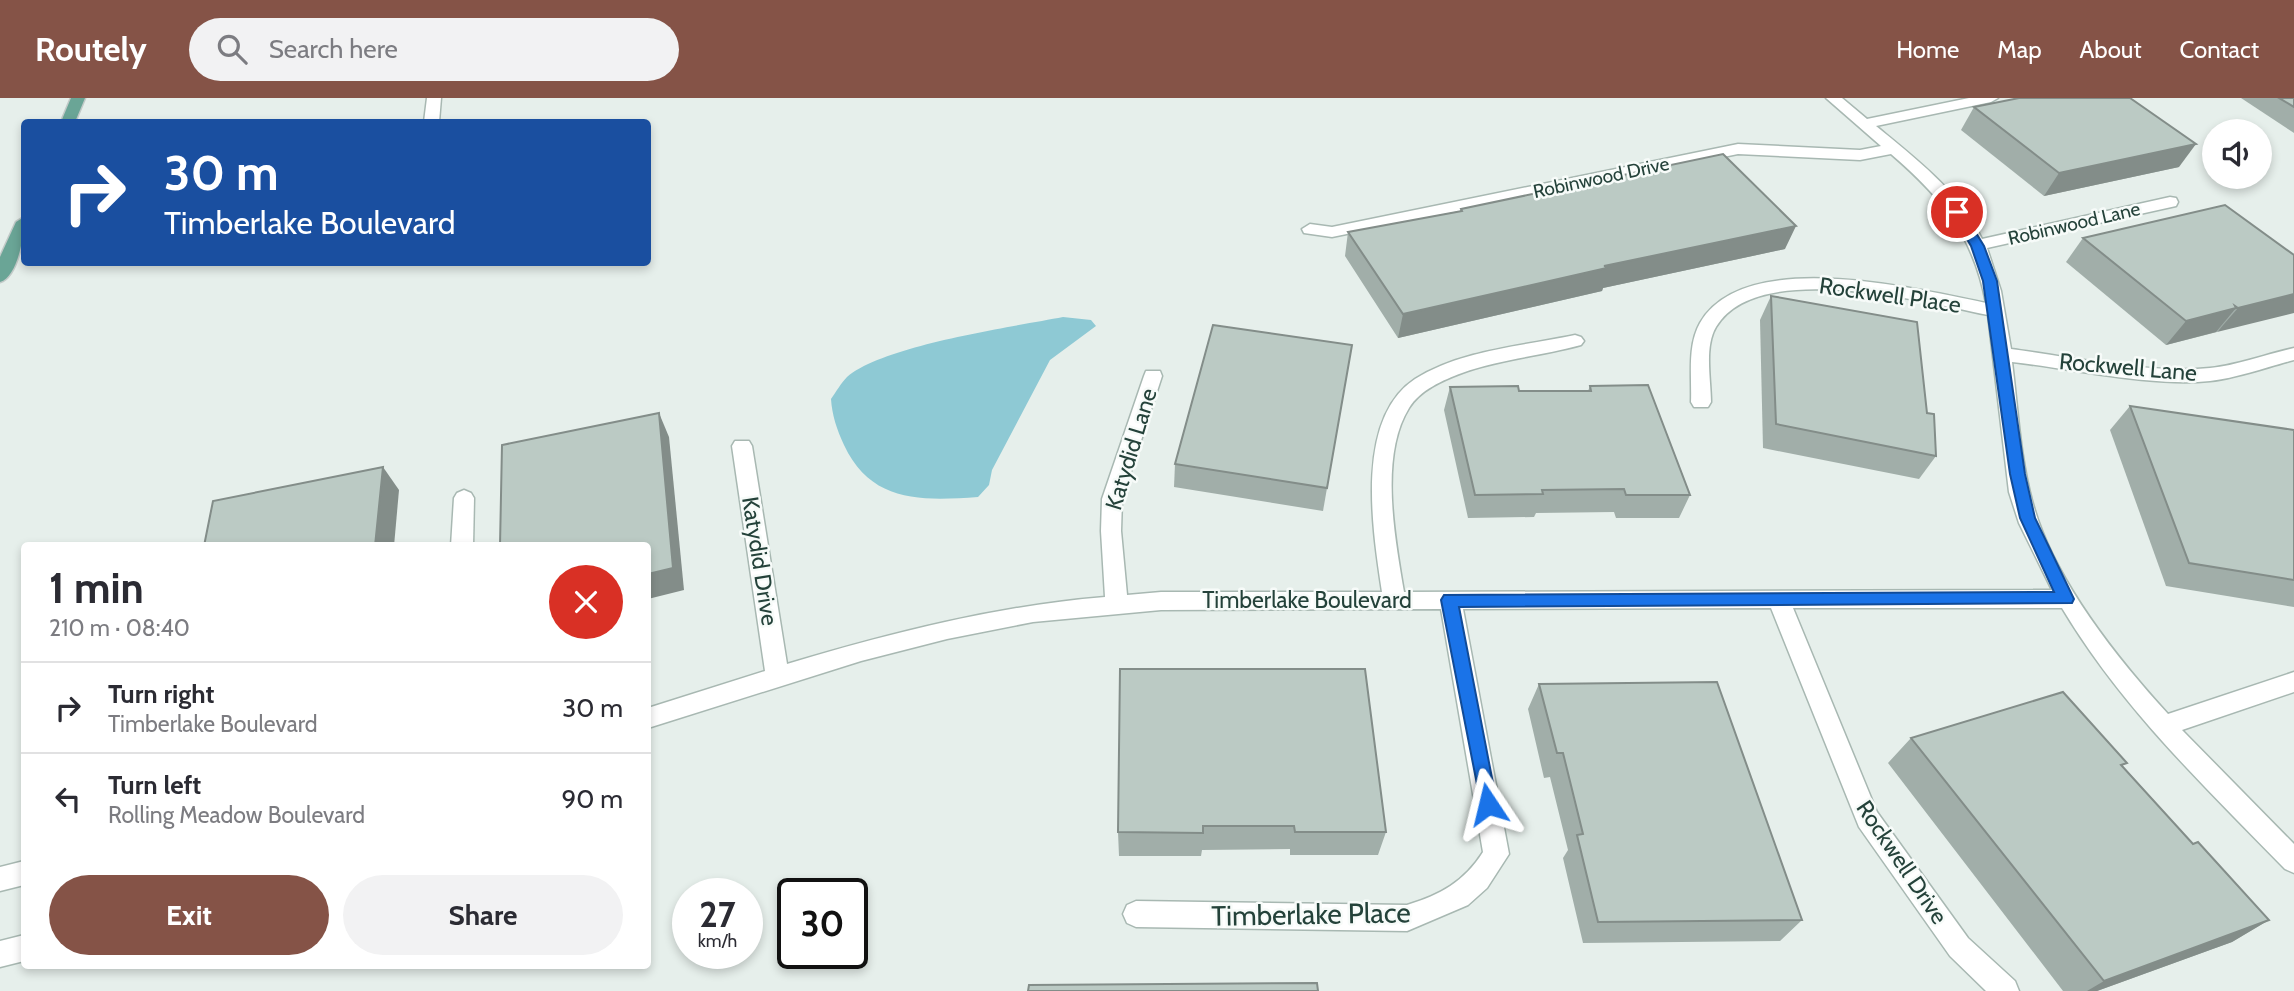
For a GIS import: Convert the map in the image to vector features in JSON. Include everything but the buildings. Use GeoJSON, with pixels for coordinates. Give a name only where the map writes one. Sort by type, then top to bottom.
{"type":"FeatureCollection","features":[{"type":"Feature","properties":{"kind":"main road"},"geometry":{"type":"LineString","coordinates":[[69,119],[78,98]]}},
{"type":"Feature","properties":{"kind":"main road"},"geometry":{"type":"LineString","coordinates":[[0,276],[21,229]]}},
{"type":"Feature","properties":{"kind":"street"},"geometry":{"type":"LineString","coordinates":[[432,119],[433,98]]}},
{"type":"Feature","properties":{"kind":"street"},"geometry":{"type":"LineString","coordinates":[[1833,98],[1941,193],[1978,246],[1990,281],[2018,474],[2027,518],[2066,599],[2116,670],[2164,726],[2294,861]]}},
{"type":"Feature","properties":{"kind":"street"},"geometry":{"type":"LineString","coordinates":[[1864,124],[1991,98]]}},
{"type":"Feature","properties":{"kind":"street","name":"Robinwood Drive"},"geometry":{"type":"LineString","coordinates":[[1310,229],[1332,232],[1738,149],[1860,155],[1893,149]]}},
{"type":"Feature","properties":{"kind":"street","name":"Robinwood Lane"},"geometry":{"type":"LineString","coordinates":[[1978,246],[2170,202]]}},
{"type":"Feature","properties":{"kind":"street","name":"Rockwell Place"},"geometry":{"type":"LineString","coordinates":[[1701,402],[1704,341],[1709,324],[1724,306],[1762,289],[1825,282],[1882,289],[1995,311]]}},
{"type":"Feature","properties":{"kind":"street"},"geometry":{"type":"LineString","coordinates":[[1394,599],[1382,523],[1382,488],[1390,428],[1400,405],[1419,386],[1452,369],[1575,341]]}},
{"type":"Feature","properties":{"kind":"street","name":"Rockwell Lane"},"geometry":{"type":"LineString","coordinates":[[2001,354],[2174,375],[2213,374],[2294,354]]}},
{"type":"Feature","properties":{"kind":"street","name":"Katydid Lane"},"geometry":{"type":"LineString","coordinates":[[1117,605],[1111,531],[1112,499],[1153,376]]}},
{"type":"Feature","properties":{"kind":"street","name":"Katydid Drive"},"geometry":{"type":"LineString","coordinates":[[743,446],[777,676]]}},
{"type":"Feature","properties":{"kind":"street"},"geometry":{"type":"LineString","coordinates":[[462,542],[464,498]]}},
{"type":"Feature","properties":{"kind":"street","name":"Timberlake Boulevard"},"geometry":{"type":"LineString","coordinates":[[651,717],[868,649],[991,620],[1117,605],[1207,599],[2066,599]]}},
{"type":"Feature","properties":{"kind":"street","name":"Rockwell Drive"},"geometry":{"type":"LineString","coordinates":[[1778,599],[1868,819],[1959,947],[2005,991]]}},
{"type":"Feature","properties":{"kind":"street","name":"Timberlake Place"},"geometry":{"type":"LineString","coordinates":[[1136,914],[1407,918],[1448,905],[1469,891],[1496,854],[1450,600]]}},
{"type":"Feature","properties":{"kind":"street"},"geometry":{"type":"LineString","coordinates":[[2164,726],[2294,682]]}},
{"type":"Feature","properties":{"kind":"street"},"geometry":{"type":"LineString","coordinates":[[0,879],[21,874]]}},
{"type":"Feature","properties":{"kind":"street"},"geometry":{"type":"LineString","coordinates":[[0,954],[21,949]]}},
{"type":"Feature","properties":{"kind":"water"},"geometry":{"type":"Polygon","coordinates":[[[1063,317],[1091,320],[1096,326],[1050,360],[992,470],[989,485],[978,497],[937,499],[900,494],[883,488],[868,478],[855,464],[839,434],[831,399],[847,377],[865,366],[918,347],[1063,317]]]}},
{"type":"Feature","properties":{"kind":"route"},"geometry":{"type":"LineString","coordinates":[[1488,804],[1450,600],[2066,599],[2027,518],[2018,474],[1990,281],[1978,246],[1957,212]]}}]}
